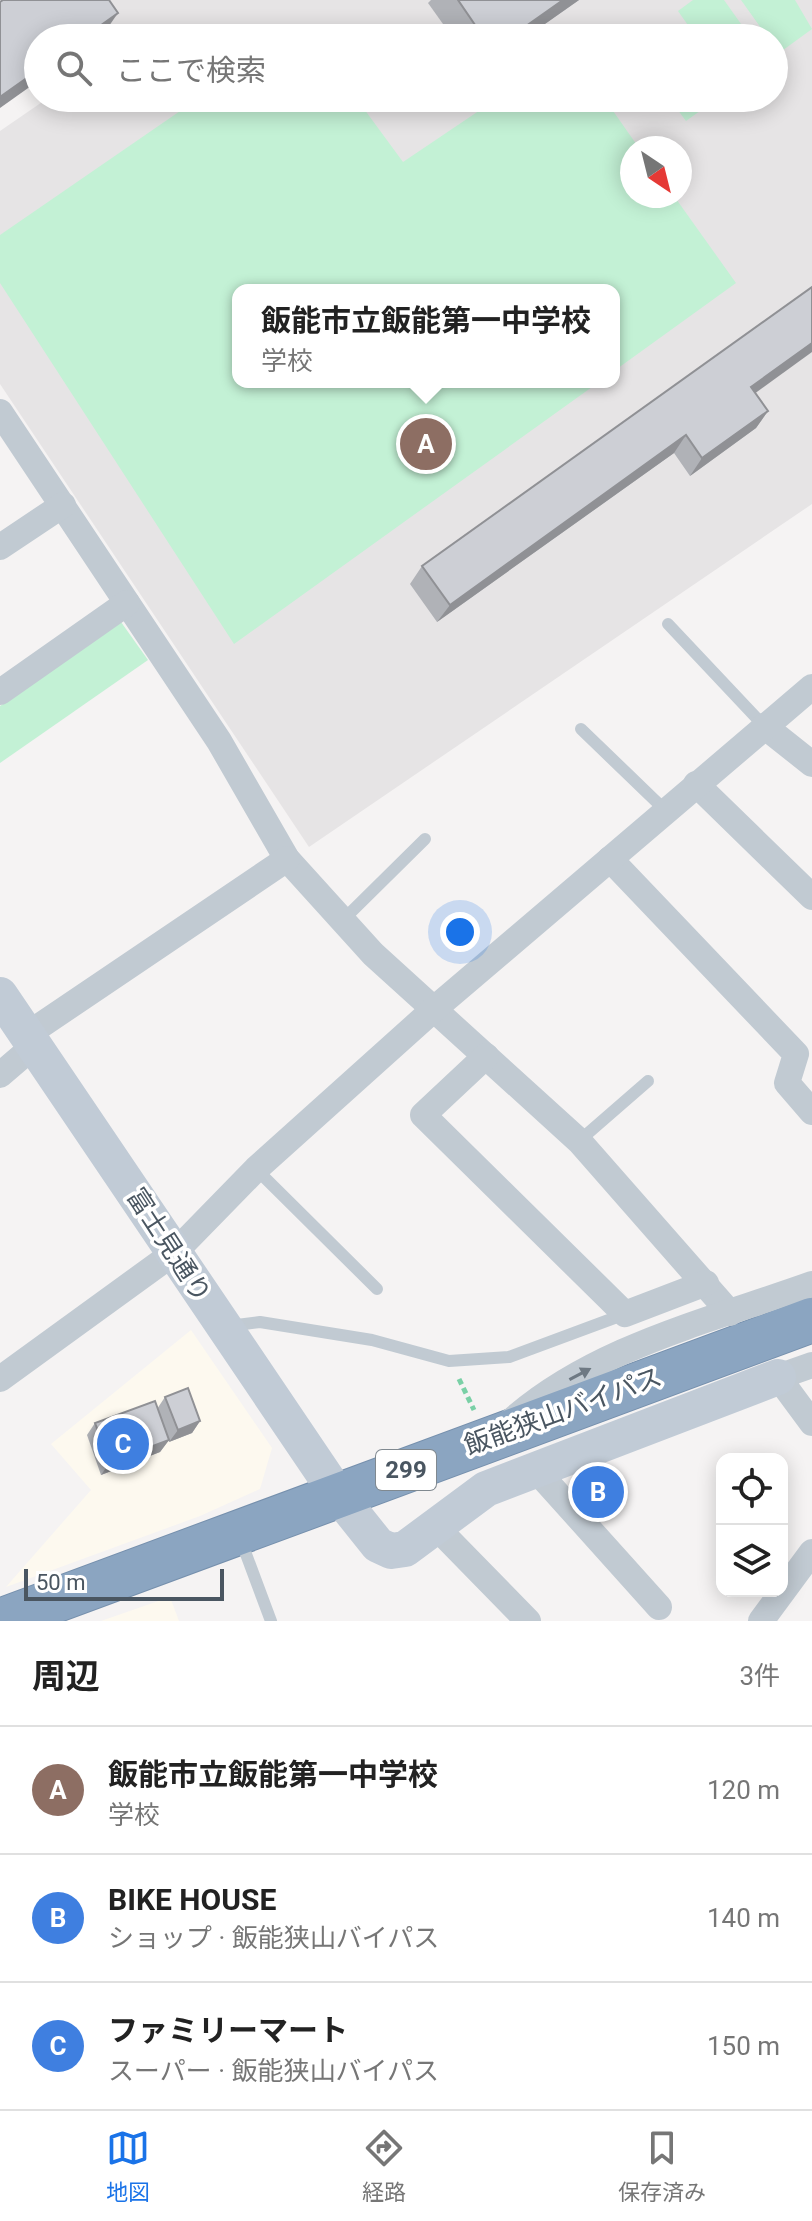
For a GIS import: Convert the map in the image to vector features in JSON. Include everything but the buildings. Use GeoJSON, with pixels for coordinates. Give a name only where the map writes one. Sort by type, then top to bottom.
{"type":"FeatureCollection","features":[{"type":"Feature","properties":{"kind":"highway","name":"飯能狭山バイパス"},"geometry":{"type":"LineString","coordinates":[[0,1621],[239,1535],[338,1495],[812,1320]]}},
{"type":"Feature","properties":{"kind":"street"},"geometry":{"type":"LineString","coordinates":[[0,412],[219,741],[287,859],[433,1010],[579,1141],[730,1313]]}},
{"type":"Feature","properties":{"kind":"street"},"geometry":{"type":"LineString","coordinates":[[0,547],[63,505]]}},
{"type":"Feature","properties":{"kind":"street"},"geometry":{"type":"LineString","coordinates":[[0,692],[127,603]]}},
{"type":"Feature","properties":{"kind":"street"},"geometry":{"type":"LineString","coordinates":[[0,1379],[43,1344],[175,1252],[256,1169],[433,1010],[812,687]]}},
{"type":"Feature","properties":{"kind":"street"},"geometry":{"type":"LineString","coordinates":[[764,726],[812,764]]}},
{"type":"Feature","properties":{"kind":"street"},"geometry":{"type":"LineString","coordinates":[[696,784],[812,897]]}},
{"type":"Feature","properties":{"kind":"street"},"geometry":{"type":"LineString","coordinates":[[0,1075],[31,1039],[287,859]]}},
{"type":"Feature","properties":{"kind":"street"},"geometry":{"type":"LineString","coordinates":[[610,859],[796,1054],[787,1083],[812,1112]]}},
{"type":"Feature","properties":{"kind":"street","name":"富士見通り"},"geometry":{"type":"LineString","coordinates":[[0,995],[175,1252],[222,1327],[366,1534],[391,1551],[405,1549],[436,1527]]}},
{"type":"Feature","properties":{"kind":"street"},"geometry":{"type":"LineString","coordinates":[[486,1056],[423,1115],[625,1314],[706,1283]]}},
{"type":"Feature","properties":{"kind":"street"},"geometry":{"type":"LineString","coordinates":[[492,1438],[538,1397],[621,1352],[812,1284]]}},
{"type":"Feature","properties":{"kind":"street"},"geometry":{"type":"LineString","coordinates":[[528,1621],[436,1527],[474,1496],[812,1365]]}},
{"type":"Feature","properties":{"kind":"street"},"geometry":{"type":"LineString","coordinates":[[778,1377],[812,1423]]}},
{"type":"Feature","properties":{"kind":"street"},"geometry":{"type":"LineString","coordinates":[[536,1470],[659,1607]]}},
{"type":"Feature","properties":{"kind":"street"},"geometry":{"type":"LineString","coordinates":[[761,1621],[812,1552]]}},
{"type":"Feature","properties":{"kind":"lane"},"geometry":{"type":"LineString","coordinates":[[668,624],[764,726]]}},
{"type":"Feature","properties":{"kind":"lane"},"geometry":{"type":"LineString","coordinates":[[581,729],[666,811]]}},
{"type":"Feature","properties":{"kind":"lane"},"geometry":{"type":"LineString","coordinates":[[343,920],[425,839]]}},
{"type":"Feature","properties":{"kind":"lane"},"geometry":{"type":"LineString","coordinates":[[579,1141],[648,1081]]}},
{"type":"Feature","properties":{"kind":"lane"},"geometry":{"type":"LineString","coordinates":[[256,1169],[377,1289]]}},
{"type":"Feature","properties":{"kind":"lane"},"geometry":{"type":"LineString","coordinates":[[222,1327],[260,1322],[372,1340],[449,1361],[509,1357],[625,1314]]}},
{"type":"Feature","properties":{"kind":"lane"},"geometry":{"type":"LineString","coordinates":[[239,1535],[271,1621]]}},
{"type":"Feature","properties":{"kind":"path"},"geometry":{"type":"LineString","coordinates":[[449,1361],[492,1438]]}},
{"type":"Feature","properties":{"kind":"shaded area"},"geometry":{"type":"Polygon","coordinates":[[[88,0],[812,0],[812,504],[309,847],[0,384],[0,131],[28,112],[788,112],[788,24],[104,24],[88,0]]]}},
{"type":"Feature","properties":{"kind":"shaded area"},"geometry":{"type":"Polygon","coordinates":[[[191,1330],[272,1448],[260,1489],[200,1516],[6,1587],[91,1490],[51,1444],[191,1330]]]}},
{"type":"Feature","properties":{"kind":"shaded area"},"geometry":{"type":"Polygon","coordinates":[[[170,1597],[179,1621],[101,1621],[170,1597]]]}},
{"type":"Feature","properties":{"kind":"green space"},"geometry":{"type":"Polygon","coordinates":[[[693,0],[724,0],[741,24],[687,24],[678,11],[693,0]]]}},
{"type":"Feature","properties":{"kind":"green space"},"geometry":{"type":"Polygon","coordinates":[[[741,0],[795,0],[812,29],[788,46],[788,24],[758,24],[741,0]]]}},
{"type":"Feature","properties":{"kind":"green space"},"geometry":{"type":"Polygon","coordinates":[[[179,112],[366,112],[403,162],[477,112],[614,112],[631,136],[620,136],[620,208],[683,208],[736,283],[620,367],[620,284],[232,284],[232,388],[591,388],[234,644],[0,283],[0,235],[179,112]]]}},
{"type":"Feature","properties":{"kind":"green space"},"geometry":{"type":"Polygon","coordinates":[[[679,112],[699,112],[686,121],[679,112]]]}},
{"type":"Feature","properties":{"kind":"green space"},"geometry":{"type":"Polygon","coordinates":[[[121,622],[148,660],[0,763],[0,706],[121,622]]]}},
{"type":"Feature","properties":{"kind":"place","name":"飯能市立飯能第一中学校"},"geometry":{"type":"Point","coordinates":[426,444]}},
{"type":"Feature","properties":{"kind":"place","name":"ファミリーマート"},"geometry":{"type":"Point","coordinates":[123,1444]}},
{"type":"Feature","properties":{"kind":"place","name":"BIKE HOUSE"},"geometry":{"type":"Point","coordinates":[598,1492]}}]}
